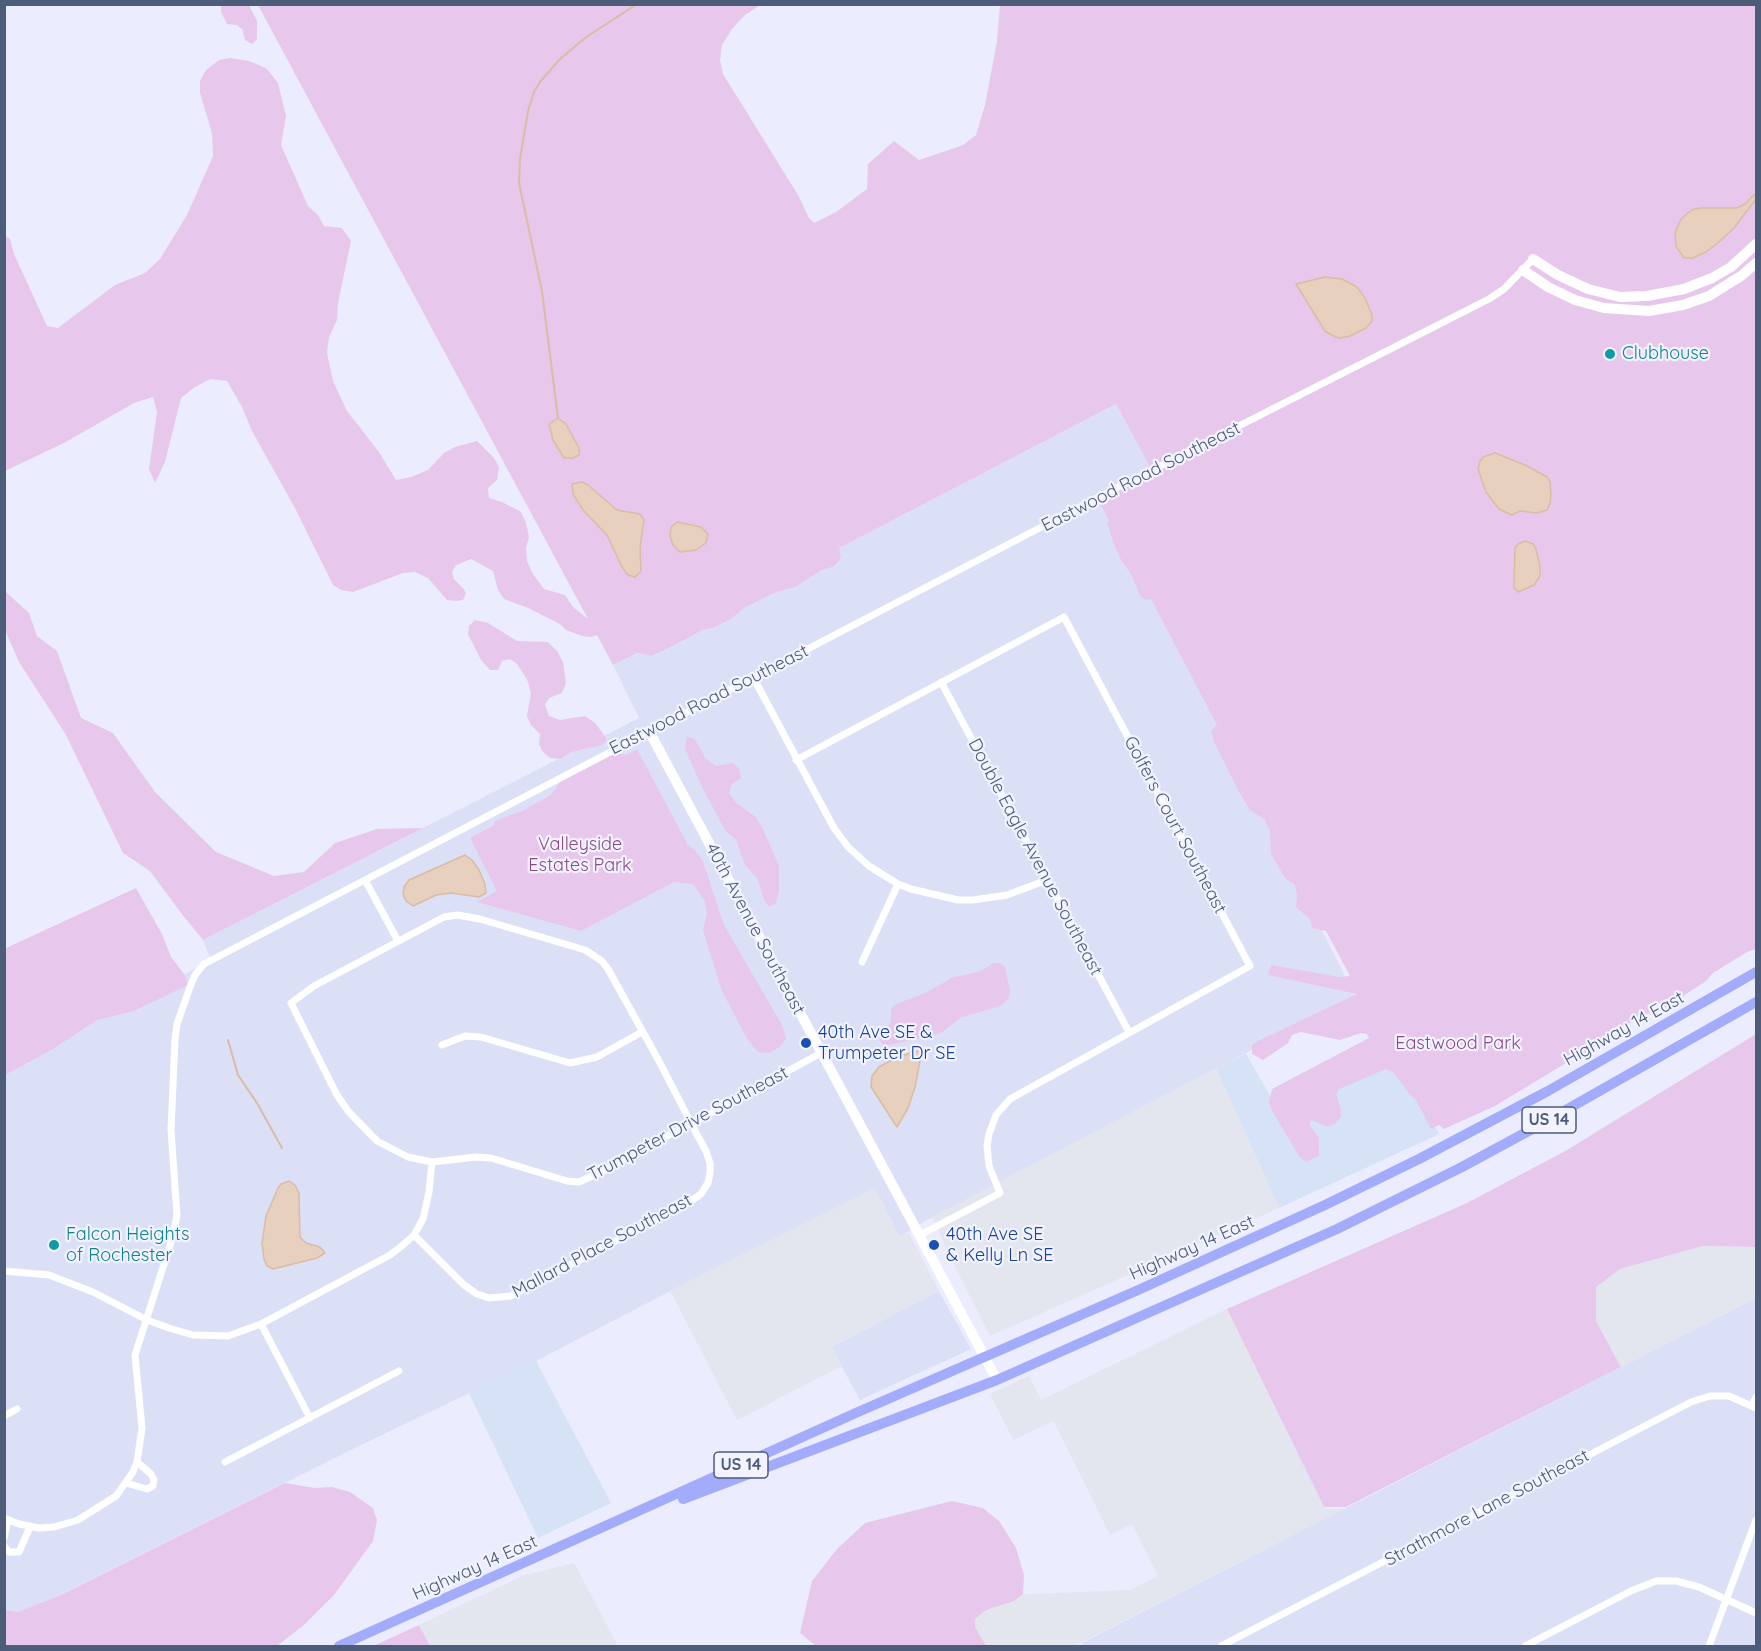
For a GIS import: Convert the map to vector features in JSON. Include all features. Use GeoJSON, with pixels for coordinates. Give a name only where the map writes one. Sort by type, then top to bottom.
{"type":"FeatureCollection","features":[{"type":"Feature","properties":{"kind":"main road","name":"Highway 14 East"},"geometry":{"type":"LineString","coordinates":[[339,1647],[984,1356],[1274,1229],[1419,1159],[1620,1051],[1756,972]]}},
{"type":"Feature","properties":{"kind":"main road","name":"Highway 14 East"},"geometry":{"type":"LineString","coordinates":[[624,1519],[997,1380],[1251,1268],[1388,1204],[1574,1106],[1756,1002]]}},
{"type":"Feature","properties":{"kind":"street"},"geometry":{"type":"LineString","coordinates":[[1533,259],[1588,290],[1620,297],[1647,296],[1684,289],[1712,278],[1739,261],[1756,244]]}},
{"type":"Feature","properties":{"kind":"street","name":"Eastwood Road Southeast"},"geometry":{"type":"LineString","coordinates":[[30,1527],[54,1527],[78,1520],[116,1496],[137,1462],[142,1428],[135,1355],[173,1236],[177,1215],[171,1130],[177,1024],[195,975],[204,964],[753,677],[1489,299],[1504,289],[1533,259]]}},
{"type":"Feature","properties":{"kind":"street"},"geometry":{"type":"LineString","coordinates":[[1523,270],[1548,287],[1575,300],[1604,308],[1649,311],[1683,305],[1709,296],[1741,276],[1756,263]]}},
{"type":"Feature","properties":{"kind":"street","name":"Golfers Court Southeast"},"geometry":{"type":"LineString","coordinates":[[796,760],[1064,617],[1250,966],[1027,1088],[1003,1106],[992,1124],[987,1146],[989,1166],[1000,1193],[920,1235]]}},
{"type":"Feature","properties":{"kind":"street"},"geometry":{"type":"LineString","coordinates":[[753,677],[796,760],[841,838],[869,866],[898,884],[942,897],[974,900],[1007,895],[1047,880]]}},
{"type":"Feature","properties":{"kind":"street","name":"Double Eagle Avenue Southeast"},"geometry":{"type":"LineString","coordinates":[[941,682],[1129,1032]]}},
{"type":"Feature","properties":{"kind":"street","name":"40th Avenue Southeast"},"geometry":{"type":"LineString","coordinates":[[649,731],[997,1380]]}},
{"type":"Feature","properties":{"kind":"street"},"geometry":{"type":"LineString","coordinates":[[365,880],[398,941]]}},
{"type":"Feature","properties":{"kind":"street"},"geometry":{"type":"LineString","coordinates":[[862,962],[898,884]]}},
{"type":"Feature","properties":{"kind":"street","name":"Mallard Place Southeast"},"geometry":{"type":"LineString","coordinates":[[398,941],[444,917],[457,915],[480,919],[585,950],[594,955],[608,969],[710,1163],[708,1183],[701,1194],[688,1203],[511,1296],[489,1298],[477,1294],[464,1285],[414,1235]]}},
{"type":"Feature","properties":{"kind":"street","name":"Trumpeter Drive Southeast"},"geometry":{"type":"LineString","coordinates":[[398,941],[314,986],[291,1003],[337,1095],[359,1124],[387,1148],[408,1156],[432,1162],[476,1157],[491,1158],[567,1181],[579,1182],[821,1053]]}},
{"type":"Feature","properties":{"kind":"street"},"geometry":{"type":"LineString","coordinates":[[442,1045],[465,1036],[481,1037],[570,1063],[597,1057],[642,1032]]}},
{"type":"Feature","properties":{"kind":"street"},"geometry":{"type":"LineString","coordinates":[[4,1271],[49,1275],[93,1292],[147,1320],[193,1335],[228,1336],[261,1324],[390,1255],[414,1235],[427,1206],[432,1162]]}},
{"type":"Feature","properties":{"kind":"street"},"geometry":{"type":"LineString","coordinates":[[261,1324],[310,1418]]}},
{"type":"Feature","properties":{"kind":"street"},"geometry":{"type":"LineString","coordinates":[[225,1462],[399,1371]]}},
{"type":"Feature","properties":{"kind":"street","name":"Strathmore Lane Southeast"},"geometry":{"type":"LineString","coordinates":[[1221,1647],[1691,1402],[1710,1396],[1729,1396],[1754,1406]]}},
{"type":"Feature","properties":{"kind":"street"},"geometry":{"type":"LineString","coordinates":[[1754,1406],[1756,1397]]}},
{"type":"Feature","properties":{"kind":"street"},"geometry":{"type":"LineString","coordinates":[[4,1416],[17,1409]]}},
{"type":"Feature","properties":{"kind":"street"},"geometry":{"type":"LineString","coordinates":[[126,1483],[147,1489],[153,1486],[154,1480],[151,1474],[137,1462]]}},
{"type":"Feature","properties":{"kind":"street"},"geometry":{"type":"LineString","coordinates":[[4,1538],[6,1519],[30,1527],[20,1552],[9,1552],[4,1546]]}},
{"type":"Feature","properties":{"kind":"street"},"geometry":{"type":"LineString","coordinates":[[1709,1647],[1756,1520]]}},
{"type":"Feature","properties":{"kind":"street"},"geometry":{"type":"LineString","coordinates":[[1525,1647],[1631,1591],[1656,1581],[1676,1581],[1699,1587],[1756,1613]]}},
{"type":"Feature","properties":{"kind":"shaded area"},"geometry":{"type":"Polygon","coordinates":[[[1756,193],[1756,199],[1734,228],[1719,242],[1693,258],[1684,258],[1676,246],[1675,233],[1681,219],[1694,209],[1737,208],[1745,204],[1756,193]]]}},
{"type":"Feature","properties":{"kind":"shaded area"},"geometry":{"type":"Polygon","coordinates":[[[1325,277],[1342,279],[1357,287],[1365,298],[1372,315],[1372,321],[1366,328],[1341,338],[1325,331],[1296,284],[1325,277]]]}},
{"type":"Feature","properties":{"kind":"shaded area"},"geometry":{"type":"Polygon","coordinates":[[[1116,404],[1152,471],[1110,509],[1355,996],[925,1221],[900,1237],[875,1189],[536,1361],[359,1446],[5,1623],[5,1068],[211,960],[203,940],[639,718],[613,665],[637,653],[651,656],[731,619],[744,608],[774,593],[795,587],[822,570],[833,567],[841,556],[838,548],[1116,404]]]}},
{"type":"Feature","properties":{"kind":"shaded area"},"geometry":{"type":"Polygon","coordinates":[[[558,418],[566,424],[579,448],[579,455],[573,458],[564,458],[553,440],[549,424],[558,418]]]}},
{"type":"Feature","properties":{"kind":"shaded area"},"geometry":{"type":"Polygon","coordinates":[[[1495,453],[1547,477],[1550,482],[1551,495],[1547,510],[1537,513],[1520,511],[1512,515],[1499,509],[1486,492],[1478,469],[1483,457],[1495,453]]]}},
{"type":"Feature","properties":{"kind":"shaded area"},"geometry":{"type":"Polygon","coordinates":[[[582,482],[617,510],[640,514],[644,520],[640,548],[641,571],[635,577],[628,575],[622,567],[607,535],[583,510],[573,494],[572,484],[582,482]]]}},
{"type":"Feature","properties":{"kind":"shaded area"},"geometry":{"type":"Polygon","coordinates":[[[677,522],[701,527],[708,534],[706,543],[696,550],[680,552],[673,545],[670,536],[671,527],[677,522]]]}},
{"type":"Feature","properties":{"kind":"shaded area"},"geometry":{"type":"Polygon","coordinates":[[[1525,541],[1533,544],[1536,549],[1540,576],[1534,585],[1518,592],[1514,587],[1515,548],[1525,541]]]}},
{"type":"Feature","properties":{"kind":"shaded area"},"geometry":{"type":"Polygon","coordinates":[[[465,855],[479,870],[486,893],[479,897],[451,893],[436,895],[413,906],[406,901],[403,894],[404,887],[409,880],[465,855]]]}},
{"type":"Feature","properties":{"kind":"shaded area"},"geometry":{"type":"Polygon","coordinates":[[[1396,1045],[1439,1134],[1279,1208],[1216,1068],[1246,1054],[1275,1104],[1396,1045]]]}},
{"type":"Feature","properties":{"kind":"shaded area"},"geometry":{"type":"Polygon","coordinates":[[[922,1050],[915,1087],[908,1108],[897,1127],[871,1087],[872,1076],[879,1067],[897,1057],[922,1050]]]}},
{"type":"Feature","properties":{"kind":"shaded area"},"geometry":{"type":"Polygon","coordinates":[[[1216,1068],[1279,1208],[990,1336],[932,1217],[1216,1068]]]}},
{"type":"Feature","properties":{"kind":"shaded area"},"geometry":{"type":"Polygon","coordinates":[[[289,1181],[295,1185],[299,1193],[300,1237],[306,1243],[320,1247],[325,1253],[317,1258],[273,1269],[267,1266],[264,1259],[262,1243],[266,1216],[278,1188],[289,1181]]]}},
{"type":"Feature","properties":{"kind":"shaded area"},"geometry":{"type":"Polygon","coordinates":[[[875,1188],[900,1237],[909,1233],[939,1291],[832,1346],[842,1366],[737,1420],[670,1291],[875,1188]]]}},
{"type":"Feature","properties":{"kind":"shaded area"},"geometry":{"type":"Polygon","coordinates":[[[1703,1246],[1756,1247],[1756,1298],[1621,1367],[1596,1321],[1595,1287],[1620,1269],[1703,1246]]]}},
{"type":"Feature","properties":{"kind":"shaded area"},"geometry":{"type":"Polygon","coordinates":[[[939,1291],[971,1349],[860,1400],[831,1347],[939,1291]]]}},
{"type":"Feature","properties":{"kind":"shaded area"},"geometry":{"type":"Polygon","coordinates":[[[1756,1298],[1756,1646],[1084,1646],[1082,1643],[1756,1298]]]}},
{"type":"Feature","properties":{"kind":"shaded area"},"geometry":{"type":"Polygon","coordinates":[[[1227,1309],[1325,1509],[1346,1508],[1074,1646],[981,1646],[955,1597],[1131,1590],[1158,1576],[1132,1524],[1110,1535],[1054,1421],[1013,1440],[990,1394],[1029,1376],[1041,1400],[1227,1309]]]}},
{"type":"Feature","properties":{"kind":"shaded area"},"geometry":{"type":"Polygon","coordinates":[[[536,1361],[611,1503],[538,1538],[469,1393],[536,1361]]]}},
{"type":"Feature","properties":{"kind":"shaded area"},"geometry":{"type":"Polygon","coordinates":[[[574,1563],[618,1646],[430,1646],[419,1625],[522,1576],[574,1563]]]}},
{"type":"Feature","properties":{"kind":"green space"},"geometry":{"type":"Polygon","coordinates":[[[221,5],[249,5],[257,21],[257,39],[252,44],[245,40],[242,29],[237,25],[227,24],[221,12],[221,5]]]}},
{"type":"Feature","properties":{"kind":"green space","name":"Eastwood Park"},"geometry":{"type":"Polygon","coordinates":[[[258,5],[760,5],[745,15],[722,45],[720,60],[723,74],[814,223],[836,212],[867,189],[868,164],[894,141],[919,160],[963,145],[976,135],[985,105],[997,41],[1000,5],[1756,5],[1756,949],[1713,973],[1706,981],[1660,1011],[1646,1014],[1609,1035],[1597,1047],[1576,1057],[1495,1106],[1444,1129],[1439,1125],[1431,1129],[1416,1100],[1394,1073],[1386,1069],[1339,1089],[1336,1094],[1341,1116],[1336,1123],[1327,1127],[1312,1120],[1309,1124],[1319,1138],[1319,1156],[1306,1162],[1299,1156],[1271,1109],[1269,1102],[1272,1089],[1369,1038],[1367,1034],[1361,1033],[1340,1040],[1301,1032],[1292,1035],[1288,1043],[1263,1060],[1252,1054],[1252,1045],[1258,1041],[1357,994],[1268,975],[1271,965],[1339,977],[1350,976],[1326,931],[1312,928],[1310,919],[1296,907],[1295,885],[1285,878],[1271,854],[1270,831],[1264,819],[1250,810],[1214,742],[1211,731],[1217,725],[1151,599],[1146,600],[1140,596],[1113,542],[1107,522],[1109,520],[1097,498],[1152,471],[1116,404],[839,548],[841,556],[833,567],[822,570],[795,587],[774,593],[744,608],[731,619],[651,656],[637,653],[613,665],[597,635],[582,636],[566,630],[560,624],[528,608],[504,599],[498,590],[493,571],[471,559],[456,565],[452,572],[454,579],[466,593],[463,600],[447,600],[428,578],[415,572],[403,573],[353,592],[341,590],[333,585],[227,381],[210,379],[181,398],[165,462],[155,483],[149,469],[157,412],[153,397],[134,403],[64,443],[5,471],[4,235],[10,239],[14,254],[47,326],[58,328],[115,285],[145,273],[160,259],[187,215],[213,156],[212,133],[200,93],[200,81],[206,70],[219,60],[230,58],[249,61],[266,68],[278,83],[286,116],[281,145],[308,206],[318,215],[324,226],[342,228],[351,241],[338,303],[337,320],[329,337],[327,353],[333,381],[347,411],[379,452],[396,480],[428,470],[444,453],[455,447],[477,441],[494,458],[499,467],[497,480],[488,488],[489,498],[521,512],[526,523],[529,537],[526,548],[527,561],[533,574],[544,589],[565,595],[573,607],[588,619],[258,5]]]}},
{"type":"Feature","properties":{"kind":"green space"},"geometry":{"type":"Polygon","coordinates":[[[5,587],[7,593],[29,613],[37,636],[57,651],[81,718],[113,733],[155,792],[216,852],[274,876],[304,872],[335,843],[377,829],[423,828],[203,940],[150,871],[123,853],[66,735],[19,662],[5,630],[5,587]]]}},
{"type":"Feature","properties":{"kind":"green space"},"geometry":{"type":"Polygon","coordinates":[[[475,620],[488,623],[517,641],[548,642],[563,662],[566,683],[562,693],[549,698],[545,705],[549,716],[560,720],[585,716],[595,723],[607,740],[602,745],[572,752],[560,759],[550,758],[542,751],[539,744],[540,734],[531,725],[527,716],[531,693],[527,679],[517,664],[510,659],[502,661],[498,670],[490,670],[481,660],[468,634],[469,626],[475,620]]]}},
{"type":"Feature","properties":{"kind":"green space"},"geometry":{"type":"Polygon","coordinates":[[[687,737],[694,738],[706,759],[716,766],[733,763],[739,768],[741,778],[732,784],[729,793],[736,803],[756,817],[779,866],[779,891],[776,903],[769,907],[764,900],[757,878],[745,865],[736,840],[725,830],[702,787],[685,749],[687,737]]]}},
{"type":"Feature","properties":{"kind":"green space","name":"Valleyside Estates Park"},"geometry":{"type":"Polygon","coordinates":[[[637,749],[688,845],[703,861],[724,925],[782,1025],[786,1038],[780,1047],[769,1053],[758,1052],[747,1039],[721,989],[703,930],[707,913],[705,902],[693,884],[674,882],[581,931],[477,902],[497,891],[470,838],[494,825],[494,822],[522,811],[551,795],[561,781],[604,757],[618,753],[626,755],[637,749]]]}},
{"type":"Feature","properties":{"kind":"green space"},"geometry":{"type":"Polygon","coordinates":[[[136,888],[188,985],[134,1011],[97,1020],[53,1049],[5,1075],[4,949],[136,888]]]}},
{"type":"Feature","properties":{"kind":"green space"},"geometry":{"type":"Polygon","coordinates":[[[994,963],[1000,963],[1005,967],[1010,991],[1009,998],[1000,1006],[960,1018],[941,1033],[890,1045],[881,1043],[882,1032],[888,1028],[891,1021],[891,1008],[896,1004],[925,993],[954,977],[978,972],[994,963]]]}},
{"type":"Feature","properties":{"kind":"green space"},"geometry":{"type":"Polygon","coordinates":[[[1756,1034],[1756,1247],[1703,1246],[1620,1269],[1596,1287],[1596,1321],[1621,1367],[1346,1507],[1324,1507],[1227,1309],[1467,1203],[1567,1150],[1756,1034]]]}},
{"type":"Feature","properties":{"kind":"green space"},"geometry":{"type":"Polygon","coordinates":[[[285,1483],[315,1488],[332,1487],[350,1492],[373,1508],[377,1520],[373,1541],[334,1595],[304,1625],[277,1646],[5,1646],[5,1610],[18,1612],[61,1595],[285,1483]]]}},
{"type":"Feature","properties":{"kind":"green space"},"geometry":{"type":"Polygon","coordinates":[[[952,1501],[983,1508],[999,1521],[1016,1548],[1024,1575],[1023,1594],[1014,1601],[986,1610],[975,1619],[975,1627],[986,1646],[816,1646],[800,1633],[812,1581],[837,1549],[865,1523],[952,1501]]]}},
{"type":"Feature","properties":{"kind":"green space"},"geometry":{"type":"Polygon","coordinates":[[[419,1625],[430,1646],[373,1646],[419,1625]]]}},
{"type":"Feature","properties":{"kind":"waterway"},"geometry":{"type":"LineString","coordinates":[[558,418],[542,291],[519,183],[520,159],[528,111],[540,82],[560,59],[585,38],[637,4]]}},
{"type":"Feature","properties":{"kind":"waterway"},"geometry":{"type":"LineString","coordinates":[[228,1040],[238,1075],[257,1103],[282,1148]]}},
{"type":"Feature","properties":{"kind":"place","name":"Clubhouse"},"geometry":{"type":"Point","coordinates":[1610,354]}},
{"type":"Feature","properties":{"kind":"place","name":"40th Ave SE & Trumpeter Dr SE"},"geometry":{"type":"Point","coordinates":[806,1043]}},
{"type":"Feature","properties":{"kind":"place","name":"Falcon Heights of Rochester"},"geometry":{"type":"Point","coordinates":[54,1245]}},
{"type":"Feature","properties":{"kind":"place","name":"40th Ave SE & Kelly Ln SE"},"geometry":{"type":"Point","coordinates":[934,1245]}}]}
